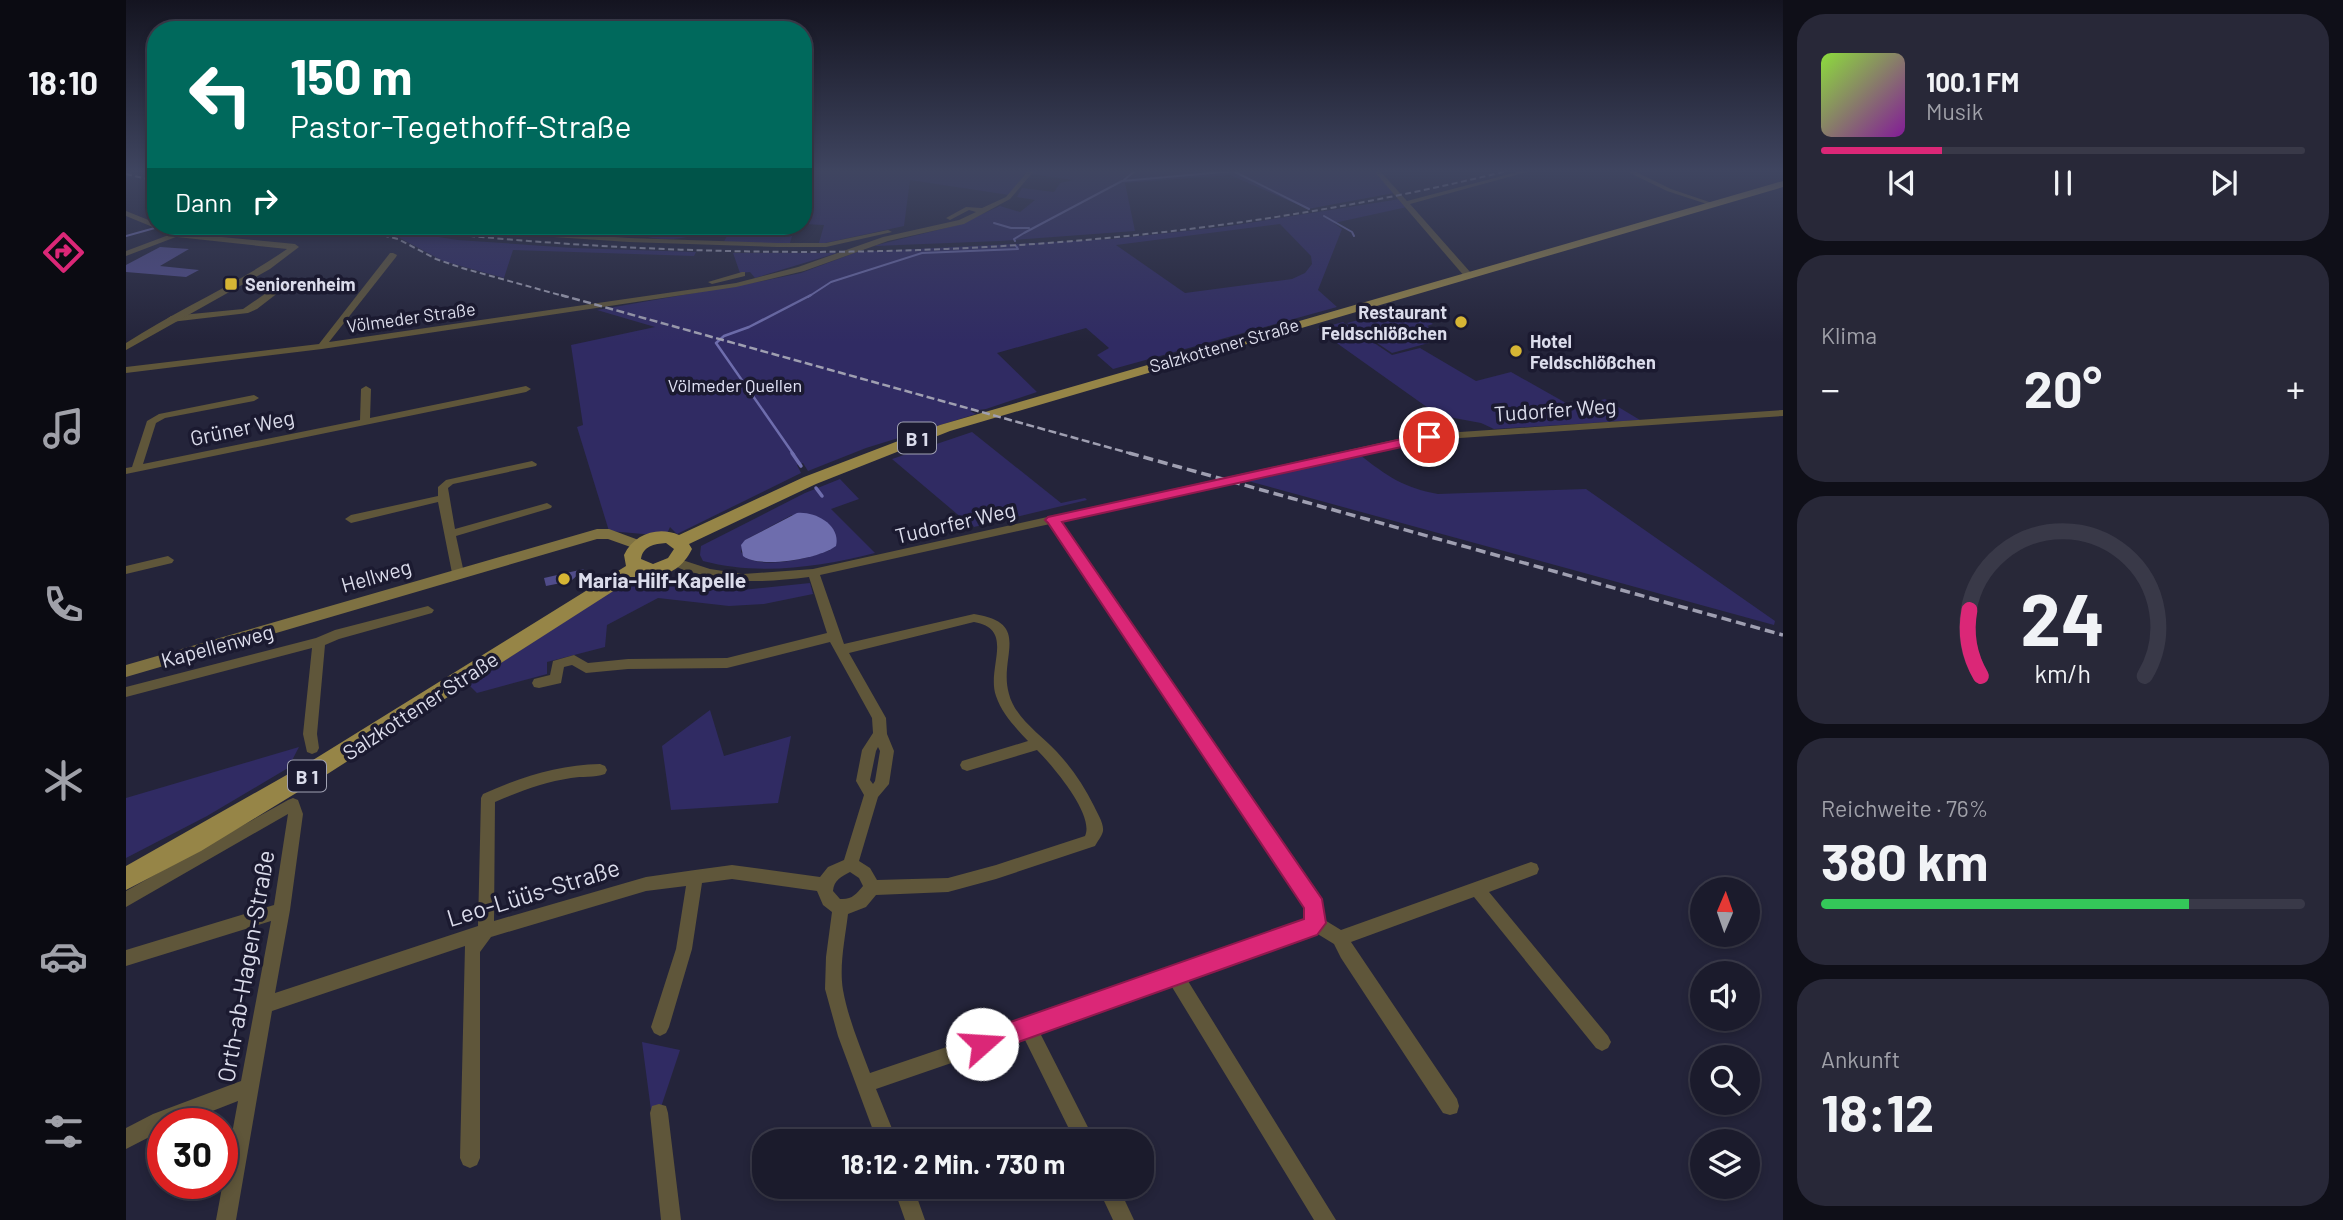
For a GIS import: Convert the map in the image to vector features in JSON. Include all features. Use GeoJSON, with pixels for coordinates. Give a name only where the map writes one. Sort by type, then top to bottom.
{"type":"FeatureCollection","features":[{"type":"Feature","properties":{"kind":"main road","name":"Salzkottener Straße"},"geometry":{"type":"LineString","coordinates":[[678,542],[768,497],[876,451],[1057,393],[1630,228]]}},
{"type":"Feature","properties":{"kind":"main road","name":"Hellweg"},"geometry":{"type":"LineString","coordinates":[[126,671],[597,534],[609,534],[639,545]]}},
{"type":"Feature","properties":{"kind":"main road","name":"B 1"},"geometry":{"type":"LineString","coordinates":[[639,545],[660,537],[678,542]]}},
{"type":"Feature","properties":{"kind":"main road"},"geometry":{"type":"LineString","coordinates":[[676,562],[682,549],[678,542]]}},
{"type":"Feature","properties":{"kind":"main road"},"geometry":{"type":"LineString","coordinates":[[637,566],[632,561],[632,554],[639,545]]}},
{"type":"Feature","properties":{"kind":"main road","name":"B 1"},"geometry":{"type":"LineString","coordinates":[[637,566],[657,570],[676,562]]}},
{"type":"Feature","properties":{"kind":"main road","name":"Salzkottener Straße"},"geometry":{"type":"LineString","coordinates":[[126,879],[311,774],[637,566]]}},
{"type":"Feature","properties":{"kind":"street"},"geometry":{"type":"LineString","coordinates":[[557,235],[697,244],[818,245],[901,228]]}},
{"type":"Feature","properties":{"kind":"street","name":"Völmeder Straße"},"geometry":{"type":"LineString","coordinates":[[126,370],[323,346],[699,292],[801,269],[886,239],[935,228]]}},
{"type":"Feature","properties":{"kind":"street"},"geometry":{"type":"LineString","coordinates":[[1428,228],[1468,275]]}},
{"type":"Feature","properties":{"kind":"street"},"geometry":{"type":"LineString","coordinates":[[126,254],[177,236],[295,247],[292,252],[126,347]]}},
{"type":"Feature","properties":{"kind":"street"},"geometry":{"type":"LineString","coordinates":[[323,346],[393,255]]}},
{"type":"Feature","properties":{"kind":"street","name":"Völmeder Straße"},"geometry":{"type":"LineString","coordinates":[[699,292],[702,286],[742,274]]}},
{"type":"Feature","properties":{"kind":"street"},"geometry":{"type":"LineString","coordinates":[[172,319],[245,311],[288,282]]}},
{"type":"Feature","properties":{"kind":"street"},"geometry":{"type":"LineString","coordinates":[[365,422],[366,389]]}},
{"type":"Feature","properties":{"kind":"street","name":"Grüner Weg"},"geometry":{"type":"LineString","coordinates":[[132,470],[526,389]]}},
{"type":"Feature","properties":{"kind":"street"},"geometry":{"type":"LineString","coordinates":[[132,470],[152,421],[162,416],[254,398]]}},
{"type":"Feature","properties":{"kind":"street","name":"Tudorfer Weg"},"geometry":{"type":"LineString","coordinates":[[676,562],[703,573],[733,579],[813,573],[1416,438],[1783,414]]}},
{"type":"Feature","properties":{"kind":"street"},"geometry":{"type":"LineString","coordinates":[[458,573],[449,534],[443,487],[450,482],[533,464]]}},
{"type":"Feature","properties":{"kind":"street"},"geometry":{"type":"LineString","coordinates":[[351,519],[443,498]]}},
{"type":"Feature","properties":{"kind":"street"},"geometry":{"type":"LineString","coordinates":[[449,534],[547,506]]}},
{"type":"Feature","properties":{"kind":"street"},"geometry":{"type":"LineString","coordinates":[[1053,520],[1315,906],[1315,923]]}},
{"type":"Feature","properties":{"kind":"street"},"geometry":{"type":"LineString","coordinates":[[126,569],[168,560]]}},
{"type":"Feature","properties":{"kind":"street"},"geometry":{"type":"LineString","coordinates":[[813,573],[834,636],[878,718],[880,734],[887,751],[882,784],[872,794],[850,865]]}},
{"type":"Feature","properties":{"kind":"street","name":"Kapellenweg"},"geometry":{"type":"LineString","coordinates":[[126,692],[319,642],[335,635],[428,610]]}},
{"type":"Feature","properties":{"kind":"street"},"geometry":{"type":"LineString","coordinates":[[841,650],[974,618],[993,621],[999,627],[1004,642],[1000,681],[1002,695],[1039,744],[1060,765],[1089,811],[1095,831],[1090,841],[948,885],[872,888]]}},
{"type":"Feature","properties":{"kind":"street"},"geometry":{"type":"LineString","coordinates":[[539,683],[556,679],[558,664],[574,660],[586,668],[628,664],[727,663],[834,636]]}},
{"type":"Feature","properties":{"kind":"street"},"geometry":{"type":"LineString","coordinates":[[312,748],[310,734],[319,642]]}},
{"type":"Feature","properties":{"kind":"street"},"geometry":{"type":"LineString","coordinates":[[967,765],[1039,744]]}},
{"type":"Feature","properties":{"kind":"street"},"geometry":{"type":"LineString","coordinates":[[470,1158],[472,949],[486,931],[488,798],[512,787],[582,769],[600,770]]}},
{"type":"Feature","properties":{"kind":"street","name":"Orth-ab-Hagen-Straße"},"geometry":{"type":"LineString","coordinates":[[126,900],[293,804],[296,814],[282,910],[226,1220]]}},
{"type":"Feature","properties":{"kind":"street"},"geometry":{"type":"LineString","coordinates":[[850,865],[861,868],[870,879],[872,888],[865,899],[855,906],[841,908],[831,904],[825,896],[824,885],[826,878],[836,869],[850,865]]}},
{"type":"Feature","properties":{"kind":"street"},"geometry":{"type":"LineString","coordinates":[[1340,938],[1531,869]]}},
{"type":"Feature","properties":{"kind":"street","name":"Leo-Lüüs-Straße"},"geometry":{"type":"LineString","coordinates":[[265,1005],[486,931],[646,884],[732,872],[824,885]]}},
{"type":"Feature","properties":{"kind":"street"},"geometry":{"type":"LineString","coordinates":[[660,1027],[684,948],[695,877]]}},
{"type":"Feature","properties":{"kind":"street"},"geometry":{"type":"LineString","coordinates":[[1476,888],[1602,1042]]}},
{"type":"Feature","properties":{"kind":"street"},"geometry":{"type":"LineString","coordinates":[[841,908],[834,957],[834,989],[846,1036],[867,1083],[883,1129]]}},
{"type":"Feature","properties":{"kind":"street"},"geometry":{"type":"LineString","coordinates":[[126,958],[282,910]]}},
{"type":"Feature","properties":{"kind":"street"},"geometry":{"type":"LineString","coordinates":[[1315,923],[1340,938],[1450,1106]]}},
{"type":"Feature","properties":{"kind":"street"},"geometry":{"type":"LineString","coordinates":[[867,1083],[1176,977],[1309,928],[1315,923]]}},
{"type":"Feature","properties":{"kind":"street"},"geometry":{"type":"LineString","coordinates":[[1176,977],[1326,1220]]}},
{"type":"Feature","properties":{"kind":"street"},"geometry":{"type":"LineString","coordinates":[[1028,1028],[1079,1129]]}},
{"type":"Feature","properties":{"kind":"street"},"geometry":{"type":"LineString","coordinates":[[126,1139],[153,1124],[248,1088]]}},
{"type":"Feature","properties":{"kind":"street"},"geometry":{"type":"LineString","coordinates":[[659,1113],[671,1220]]}},
{"type":"Feature","properties":{"kind":"street"},"geometry":{"type":"LineString","coordinates":[[908,1199],[915,1220]]}},
{"type":"Feature","properties":{"kind":"street"},"geometry":{"type":"LineString","coordinates":[[1114,1199],[1124,1220]]}},
{"type":"Feature","properties":{"kind":"green space"},"geometry":{"type":"Polygon","coordinates":[[[823,228],[895,228],[825,243],[819,243],[823,228]]]}},
{"type":"Feature","properties":{"kind":"green space"},"geometry":{"type":"Polygon","coordinates":[[[946,228],[1134,228],[1135,231],[1000,241],[873,246],[946,228]]]}},
{"type":"Feature","properties":{"kind":"green space","name":"Völmeder Quellen"},"geometry":{"type":"Polygon","coordinates":[[[1214,228],[1249,228],[1116,245],[1185,293],[1292,279],[1305,273],[1312,264],[1311,256],[1284,228],[1341,228],[1318,290],[1337,307],[1113,369],[1097,355],[1109,348],[1086,328],[997,353],[1037,392],[986,409],[970,411],[976,414],[866,448],[808,471],[803,463],[797,465],[801,473],[677,534],[670,527],[666,536],[609,531],[577,427],[583,425],[571,345],[655,327],[597,310],[801,273],[857,252],[1112,239],[1214,228]]]}},
{"type":"Feature","properties":{"kind":"green space"},"geometry":{"type":"Polygon","coordinates":[[[426,235],[458,240],[573,248],[696,252],[694,256],[513,250],[504,278],[443,261],[398,237],[426,235]]]}},
{"type":"Feature","properties":{"kind":"green space"},"geometry":{"type":"Polygon","coordinates":[[[639,235],[696,235],[670,239],[639,235]]]}},
{"type":"Feature","properties":{"kind":"green space"},"geometry":{"type":"Polygon","coordinates":[[[728,235],[792,235],[790,243],[723,243],[728,235]]]}},
{"type":"Feature","properties":{"kind":"green space"},"geometry":{"type":"Polygon","coordinates":[[[733,253],[837,253],[755,278],[750,272],[740,273],[733,253]]]}},
{"type":"Feature","properties":{"kind":"green space"},"geometry":{"type":"Polygon","coordinates":[[[1416,313],[1433,324],[1427,326],[1447,338],[1392,353],[1347,323],[1378,315],[1387,321],[1416,313]]]}},
{"type":"Feature","properties":{"kind":"green space"},"geometry":{"type":"Polygon","coordinates":[[[1343,322],[1392,355],[1420,348],[1476,381],[1511,372],[1573,407],[1605,399],[1640,420],[1494,429],[1481,423],[1438,415],[1317,329],[1343,322]]]}},
{"type":"Feature","properties":{"kind":"green space"},"geometry":{"type":"Polygon","coordinates":[[[972,432],[1061,503],[1085,498],[1087,500],[974,527],[968,518],[963,519],[892,459],[972,432]]]}},
{"type":"Feature","properties":{"kind":"green space"},"geometry":{"type":"Polygon","coordinates":[[[1360,455],[1396,480],[1438,494],[1586,489],[1775,621],[1774,625],[1248,481],[1360,455]]]}},
{"type":"Feature","properties":{"kind":"green space"},"geometry":{"type":"Polygon","coordinates":[[[840,479],[859,499],[831,509],[875,553],[811,566],[768,569],[724,566],[703,561],[700,555],[701,546],[805,493],[840,479]],[[792,515],[745,540],[741,552],[753,560],[772,563],[830,550],[792,515]]]}},
{"type":"Feature","properties":{"kind":"green space"},"geometry":{"type":"Polygon","coordinates":[[[663,578],[732,591],[810,583],[813,594],[764,604],[729,606],[658,598],[607,625],[605,647],[547,662],[547,674],[477,693],[468,684],[626,582],[663,578]]]}},
{"type":"Feature","properties":{"kind":"green space"},"geometry":{"type":"Polygon","coordinates":[[[710,710],[724,756],[791,736],[778,803],[671,810],[662,746],[710,710]]]}},
{"type":"Feature","properties":{"kind":"green space"},"geometry":{"type":"Polygon","coordinates":[[[299,747],[288,768],[207,816],[126,858],[126,798],[299,747]]]}},
{"type":"Feature","properties":{"kind":"green space"},"geometry":{"type":"Polygon","coordinates":[[[642,1042],[680,1050],[661,1107],[651,1110],[642,1042]]]}},
{"type":"Feature","properties":{"kind":"shaded area"},"geometry":{"type":"Polygon","coordinates":[[[797,513],[819,517],[831,526],[835,532],[836,546],[817,555],[790,561],[762,562],[743,556],[741,545],[745,540],[797,513]]]}},
{"type":"Feature","properties":{"kind":"building"},"geometry":{"type":"Polygon","coordinates":[[[160,247],[189,249],[160,266],[199,270],[186,277],[126,272],[126,265],[160,247]]]}},
{"type":"Feature","properties":{"kind":"building"},"geometry":{"type":"Polygon","coordinates":[[[584,569],[571,581],[546,586],[544,578],[584,569]]]}},
{"type":"Feature","properties":{"kind":"waterway"},"geometry":{"type":"LineString","coordinates":[[1011,228],[1029,228]]}},
{"type":"Feature","properties":{"kind":"waterway"},"geometry":{"type":"LineString","coordinates":[[1015,241],[1014,239],[1034,228]]}},
{"type":"Feature","properties":{"kind":"waterway"},"geometry":{"type":"LineString","coordinates":[[1345,228],[1354,236]]}},
{"type":"Feature","properties":{"kind":"waterway"},"geometry":{"type":"LineString","coordinates":[[126,236],[147,230]]}},
{"type":"Feature","properties":{"kind":"waterway"},"geometry":{"type":"LineString","coordinates":[[808,297],[831,282],[922,253],[1018,249],[1016,246]]}},
{"type":"Feature","properties":{"kind":"waterway"},"geometry":{"type":"LineString","coordinates":[[794,455],[716,343],[724,336],[749,327],[811,295]]}},
{"type":"Feature","properties":{"kind":"waterway"},"geometry":{"type":"LineString","coordinates":[[792,453],[801,466]]}},
{"type":"Feature","properties":{"kind":"waterway"},"geometry":{"type":"LineString","coordinates":[[816,488],[822,496]]}},
{"type":"Feature","properties":{"kind":"railway"},"geometry":{"type":"LineString","coordinates":[[464,235],[665,249],[807,252],[948,249],[1089,240],[1195,228]]}},
{"type":"Feature","properties":{"kind":"railway"},"geometry":{"type":"LineString","coordinates":[[382,235],[398,239],[436,259],[462,268],[567,297]]}},
{"type":"Feature","properties":{"kind":"railway"},"geometry":{"type":"LineString","coordinates":[[561,295],[1136,455]]}},
{"type":"Feature","properties":{"kind":"railway"},"geometry":{"type":"LineString","coordinates":[[1129,453],[1783,635]]}},
{"type":"Feature","properties":{"kind":"place","name":"Seniorenheim"},"geometry":{"type":"Point","coordinates":[231,284]}},
{"type":"Feature","properties":{"kind":"place","name":"Restaurant Feldschlößchen"},"geometry":{"type":"Point","coordinates":[1461,322]}},
{"type":"Feature","properties":{"kind":"place","name":"Hotel Feldschlößchen"},"geometry":{"type":"Point","coordinates":[1516,351]}},
{"type":"Feature","properties":{"kind":"place","name":"Maria-Hilf-Kapelle"},"geometry":{"type":"Point","coordinates":[564,579]}},
{"type":"Feature","properties":{"kind":"route"},"geometry":{"type":"LineString","coordinates":[[982,1044],[1176,977],[1309,928],[1315,923],[1315,906],[1053,520],[1429,437]]}}]}
